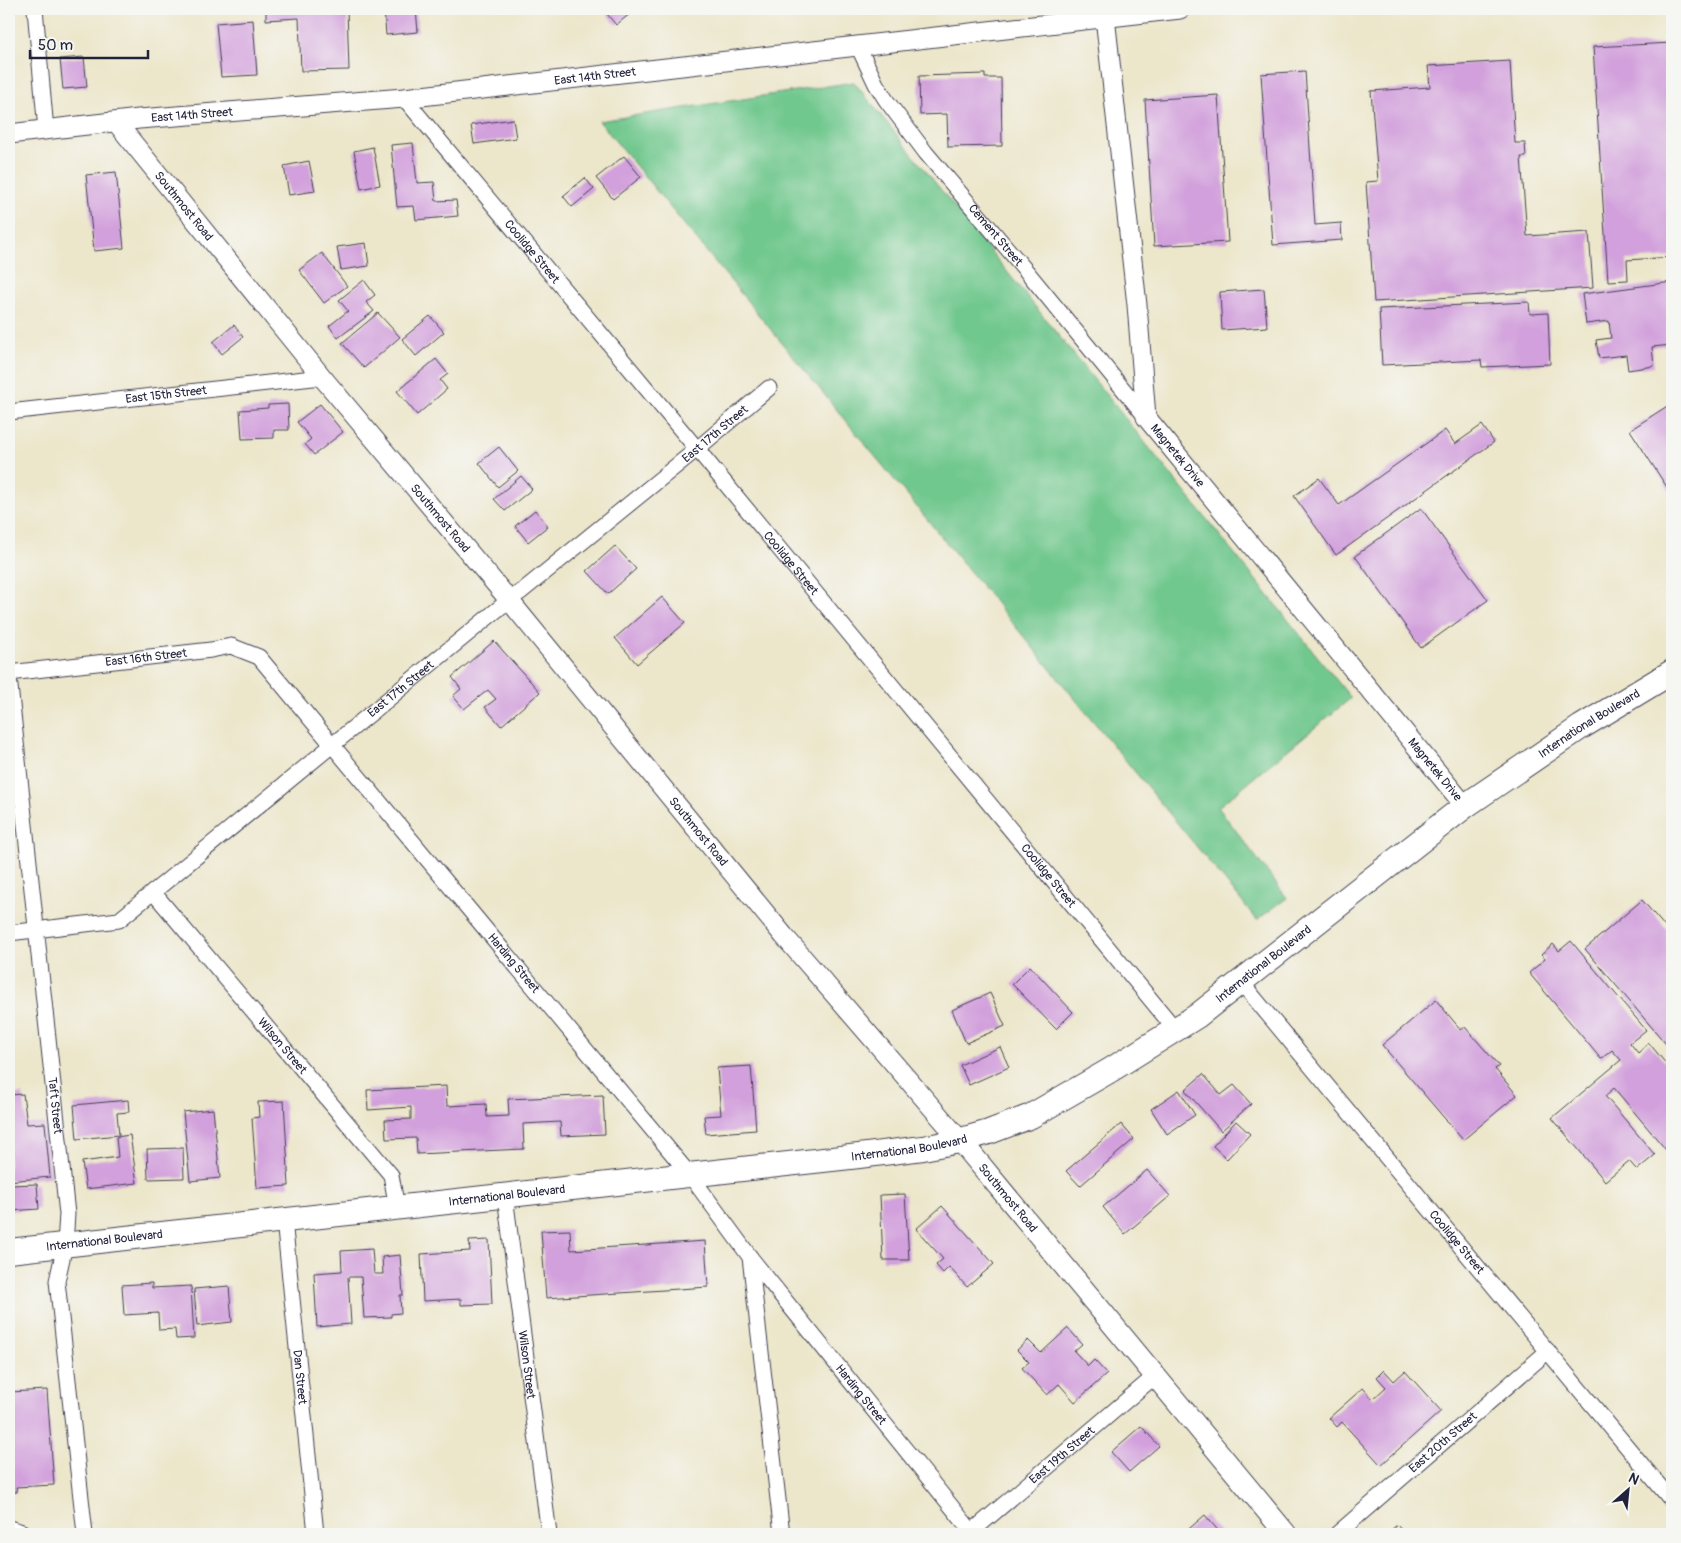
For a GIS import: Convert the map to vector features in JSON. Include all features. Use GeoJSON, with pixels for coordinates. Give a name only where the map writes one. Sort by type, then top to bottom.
{"type":"FeatureCollection","features":[{"type":"Feature","properties":{"kind":"main road","name":"International Boulevard"},"geometry":{"type":"LineString","coordinates":[[9,1251],[922,1148],[988,1132],[1030,1116],[1109,1071],[1197,1016],[1465,806],[1581,727],[1672,672]]}},
{"type":"Feature","properties":{"kind":"main road","name":"Southmost Road"},"geometry":{"type":"LineString","coordinates":[[960,1140],[1286,1534]]}},
{"type":"Feature","properties":{"kind":"street"},"geometry":{"type":"LineString","coordinates":[[35,9],[46,130]]}},
{"type":"Feature","properties":{"kind":"street","name":"East 14th Street"},"geometry":{"type":"LineString","coordinates":[[9,134],[116,122],[404,98],[858,46],[1105,13],[1180,9]]}},
{"type":"Feature","properties":{"kind":"street","name":"Magnetek Drive"},"geometry":{"type":"LineString","coordinates":[[1105,13],[1137,305],[1146,416],[1465,806]]}},
{"type":"Feature","properties":{"kind":"street","name":"Cement Street"},"geometry":{"type":"LineString","coordinates":[[858,46],[876,84],[886,100],[926,153],[1146,416]]}},
{"type":"Feature","properties":{"kind":"street","name":"Coolidge Street"},"geometry":{"type":"LineString","coordinates":[[404,98],[697,449],[1175,1029]]}},
{"type":"Feature","properties":{"kind":"street","name":"Southmost Road"},"geometry":{"type":"LineString","coordinates":[[116,122],[322,377],[509,600],[784,936],[960,1140]]}},
{"type":"Feature","properties":{"kind":"street","name":"East 15th Street"},"geometry":{"type":"LineString","coordinates":[[9,412],[322,377]]}},
{"type":"Feature","properties":{"kind":"street","name":"East 17th Street"},"geometry":{"type":"LineString","coordinates":[[9,933],[119,920],[509,600],[697,449],[768,388]]}},
{"type":"Feature","properties":{"kind":"street","name":"East 16th Street"},"geometry":{"type":"LineString","coordinates":[[9,673],[211,650],[231,646],[258,657],[273,674]]}},
{"type":"Feature","properties":{"kind":"street","name":"Harding Street"},"geometry":{"type":"LineString","coordinates":[[273,674],[690,1175],[750,1257],[970,1533]]}},
{"type":"Feature","properties":{"kind":"street","name":"Taft Street"},"geometry":{"type":"LineString","coordinates":[[9,677],[67,1214],[65,1244],[57,1281],[85,1534]]}},
{"type":"Feature","properties":{"kind":"street","name":"Wilson Street"},"geometry":{"type":"LineString","coordinates":[[153,892],[391,1175],[397,1208]]}},
{"type":"Feature","properties":{"kind":"street","name":"Coolidge Street"},"geometry":{"type":"LineString","coordinates":[[1241,982],[1672,1501]]}},
{"type":"Feature","properties":{"kind":"street","name":"Wilson Street"},"geometry":{"type":"LineString","coordinates":[[506,1196],[549,1534]]}},
{"type":"Feature","properties":{"kind":"street","name":"Dan Street"},"geometry":{"type":"LineString","coordinates":[[284,1220],[316,1534]]}},
{"type":"Feature","properties":{"kind":"street","name":"Harding Street"},"geometry":{"type":"LineString","coordinates":[[750,1257],[782,1534]]}},
{"type":"Feature","properties":{"kind":"street","name":"East 20th Street"},"geometry":{"type":"LineString","coordinates":[[1337,1534],[1548,1351]]}},
{"type":"Feature","properties":{"kind":"street","name":"East 19th Street"},"geometry":{"type":"LineString","coordinates":[[970,1533],[1154,1376]]}},
{"type":"Feature","properties":{"kind":"street"},"geometry":{"type":"LineString","coordinates":[[9,1530],[22,1534]]}},
{"type":"Feature","properties":{"kind":"green space"},"geometry":{"type":"Polygon","coordinates":[[[854,82],[1351,698],[1218,807],[1287,898],[1257,920],[599,121],[854,82]]]}},
{"type":"Feature","properties":{"kind":"building"},"geometry":{"type":"Polygon","coordinates":[[[266,9],[347,9],[349,70],[301,71],[299,18],[266,20],[266,9]]]}},
{"type":"Feature","properties":{"kind":"building"},"geometry":{"type":"Polygon","coordinates":[[[384,9],[416,9],[418,32],[386,35],[384,9]]]}},
{"type":"Feature","properties":{"kind":"building"},"geometry":{"type":"Polygon","coordinates":[[[603,9],[636,9],[616,25],[603,9]]]}},
{"type":"Feature","properties":{"kind":"building"},"geometry":{"type":"Polygon","coordinates":[[[253,20],[257,75],[221,77],[216,23],[253,20]]]}},
{"type":"Feature","properties":{"kind":"building"},"geometry":{"type":"Polygon","coordinates":[[[1672,43],[1672,257],[1627,260],[1628,280],[1608,281],[1593,47],[1672,43]]]}},
{"type":"Feature","properties":{"kind":"building"},"geometry":{"type":"Polygon","coordinates":[[[84,57],[87,87],[63,89],[60,59],[84,57]]]}},
{"type":"Feature","properties":{"kind":"building"},"geometry":{"type":"Polygon","coordinates":[[[1510,61],[1515,143],[1525,143],[1526,157],[1521,157],[1527,236],[1589,232],[1593,288],[1374,302],[1366,182],[1378,181],[1371,91],[1430,87],[1428,66],[1510,61]]]}},
{"type":"Feature","properties":{"kind":"building"},"geometry":{"type":"Polygon","coordinates":[[[1305,71],[1315,225],[1341,223],[1342,240],[1273,245],[1261,74],[1305,71]]]}},
{"type":"Feature","properties":{"kind":"building"},"geometry":{"type":"Polygon","coordinates":[[[985,74],[985,78],[1001,78],[1002,146],[948,147],[947,114],[920,115],[919,76],[985,74]]]}},
{"type":"Feature","properties":{"kind":"building"},"geometry":{"type":"Polygon","coordinates":[[[1218,95],[1228,242],[1154,246],[1145,100],[1218,95]]]}},
{"type":"Feature","properties":{"kind":"building"},"geometry":{"type":"Polygon","coordinates":[[[513,119],[516,138],[474,144],[471,125],[513,119]]]}},
{"type":"Feature","properties":{"kind":"building"},"geometry":{"type":"Polygon","coordinates":[[[413,143],[417,183],[434,182],[436,201],[456,200],[458,216],[416,220],[414,206],[397,207],[391,145],[413,143]]]}},
{"type":"Feature","properties":{"kind":"building"},"geometry":{"type":"Polygon","coordinates":[[[373,147],[380,185],[361,189],[354,151],[373,147]]]}},
{"type":"Feature","properties":{"kind":"building"},"geometry":{"type":"Polygon","coordinates":[[[624,156],[641,177],[613,199],[596,178],[624,156]]]}},
{"type":"Feature","properties":{"kind":"building"},"geometry":{"type":"Polygon","coordinates":[[[309,161],[315,191],[289,195],[284,166],[309,161]]]}},
{"type":"Feature","properties":{"kind":"building"},"geometry":{"type":"Polygon","coordinates":[[[116,172],[124,248],[94,251],[86,175],[116,172]]]}},
{"type":"Feature","properties":{"kind":"building"},"geometry":{"type":"Polygon","coordinates":[[[585,178],[594,189],[572,207],[563,196],[585,178]]]}},
{"type":"Feature","properties":{"kind":"building"},"geometry":{"type":"Polygon","coordinates":[[[366,243],[369,266],[341,270],[337,247],[366,243]]]}},
{"type":"Feature","properties":{"kind":"building"},"geometry":{"type":"Polygon","coordinates":[[[322,253],[347,286],[324,303],[299,270],[322,253]]]}},
{"type":"Feature","properties":{"kind":"building"},"geometry":{"type":"Polygon","coordinates":[[[364,280],[375,295],[366,302],[374,311],[338,338],[329,326],[348,311],[339,300],[364,280]]]}},
{"type":"Feature","properties":{"kind":"building"},"geometry":{"type":"Polygon","coordinates":[[[1672,282],[1672,345],[1652,347],[1654,366],[1628,370],[1626,355],[1599,358],[1596,340],[1611,338],[1609,321],[1586,324],[1582,294],[1672,282]]]}},
{"type":"Feature","properties":{"kind":"building"},"geometry":{"type":"Polygon","coordinates":[[[1264,289],[1267,327],[1222,330],[1220,292],[1264,289]]]}},
{"type":"Feature","properties":{"kind":"building"},"geometry":{"type":"Polygon","coordinates":[[[1529,302],[1530,314],[1548,313],[1550,364],[1482,367],[1481,360],[1382,365],[1379,309],[1529,302]]]}},
{"type":"Feature","properties":{"kind":"building"},"geometry":{"type":"Polygon","coordinates":[[[378,313],[400,337],[364,368],[342,343],[378,313]]]}},
{"type":"Feature","properties":{"kind":"building"},"geometry":{"type":"Polygon","coordinates":[[[430,316],[444,332],[416,356],[402,339],[430,316]]]}},
{"type":"Feature","properties":{"kind":"building"},"geometry":{"type":"Polygon","coordinates":[[[234,325],[243,337],[222,354],[213,342],[234,325]]]}},
{"type":"Feature","properties":{"kind":"building"},"geometry":{"type":"Polygon","coordinates":[[[436,359],[448,374],[440,380],[447,389],[417,415],[397,391],[436,359]]]}},
{"type":"Feature","properties":{"kind":"building"},"geometry":{"type":"Polygon","coordinates":[[[1672,403],[1672,495],[1630,430],[1672,403]]]}},
{"type":"Feature","properties":{"kind":"building"},"geometry":{"type":"Polygon","coordinates":[[[288,404],[289,430],[274,430],[274,438],[242,439],[240,410],[288,404]]]}},
{"type":"Feature","properties":{"kind":"building"},"geometry":{"type":"Polygon","coordinates":[[[320,404],[343,432],[314,455],[305,444],[311,439],[297,422],[320,404]]]}},
{"type":"Feature","properties":{"kind":"building"},"geometry":{"type":"Polygon","coordinates":[[[1482,425],[1494,442],[1336,555],[1294,496],[1319,478],[1339,505],[1445,430],[1455,444],[1482,425]]]}},
{"type":"Feature","properties":{"kind":"building"},"geometry":{"type":"Polygon","coordinates":[[[499,447],[518,471],[498,487],[479,463],[499,447]]]}},
{"type":"Feature","properties":{"kind":"building"},"geometry":{"type":"Polygon","coordinates":[[[521,476],[532,489],[505,511],[494,499],[521,476]]]}},
{"type":"Feature","properties":{"kind":"building"},"geometry":{"type":"Polygon","coordinates":[[[1421,508],[1488,600],[1421,648],[1355,556],[1421,508]]]}},
{"type":"Feature","properties":{"kind":"building"},"geometry":{"type":"Polygon","coordinates":[[[535,510],[548,526],[528,542],[515,526],[535,510]]]}},
{"type":"Feature","properties":{"kind":"building"},"geometry":{"type":"Polygon","coordinates":[[[615,546],[636,569],[608,594],[587,571],[615,546]]]}},
{"type":"Feature","properties":{"kind":"building"},"geometry":{"type":"Polygon","coordinates":[[[662,597],[685,623],[637,664],[615,638],[662,597]]]}},
{"type":"Feature","properties":{"kind":"building"},"geometry":{"type":"Polygon","coordinates":[[[494,641],[540,692],[501,726],[485,707],[496,699],[488,690],[464,709],[453,696],[461,689],[452,677],[494,641]]]}},
{"type":"Feature","properties":{"kind":"building"},"geometry":{"type":"Polygon","coordinates":[[[1642,900],[1672,935],[1672,1051],[1585,949],[1642,900]]]}},
{"type":"Feature","properties":{"kind":"building"},"geometry":{"type":"Polygon","coordinates":[[[1571,941],[1646,1030],[1630,1043],[1638,1053],[1649,1043],[1672,1071],[1672,1157],[1614,1088],[1605,1096],[1655,1155],[1637,1170],[1629,1161],[1605,1181],[1552,1118],[1621,1060],[1612,1050],[1601,1059],[1529,973],[1545,959],[1541,955],[1553,944],[1559,951],[1571,941]]]}},
{"type":"Feature","properties":{"kind":"building"},"geometry":{"type":"Polygon","coordinates":[[[1030,966],[1073,1012],[1056,1029],[1012,984],[1030,966]]]}},
{"type":"Feature","properties":{"kind":"building"},"geometry":{"type":"Polygon","coordinates":[[[990,993],[1005,1026],[966,1043],[952,1010],[990,993]]]}},
{"type":"Feature","properties":{"kind":"building"},"geometry":{"type":"Polygon","coordinates":[[[1436,1000],[1461,1030],[1465,1027],[1499,1066],[1495,1069],[1517,1095],[1463,1140],[1382,1045],[1436,1000]]]}},
{"type":"Feature","properties":{"kind":"building"},"geometry":{"type":"Polygon","coordinates":[[[1000,1047],[1009,1067],[969,1085],[960,1065],[1000,1047]]]}},
{"type":"Feature","properties":{"kind":"building"},"geometry":{"type":"Polygon","coordinates":[[[751,1066],[756,1130],[706,1134],[704,1116],[721,1115],[717,1068],[751,1066]]]}},
{"type":"Feature","properties":{"kind":"building"},"geometry":{"type":"Polygon","coordinates":[[[1203,1074],[1221,1095],[1234,1085],[1251,1104],[1221,1131],[1185,1090],[1203,1074]]]}},
{"type":"Feature","properties":{"kind":"building"},"geometry":{"type":"Polygon","coordinates":[[[446,1086],[447,1106],[486,1104],[487,1117],[509,1116],[508,1099],[603,1095],[605,1134],[561,1136],[560,1122],[523,1124],[524,1149],[417,1154],[416,1138],[386,1139],[385,1120],[411,1119],[411,1107],[368,1110],[367,1090],[446,1086]]]}},
{"type":"Feature","properties":{"kind":"building"},"geometry":{"type":"Polygon","coordinates":[[[1179,1090],[1195,1115],[1167,1134],[1151,1109],[1179,1090]]]}},
{"type":"Feature","properties":{"kind":"building"},"geometry":{"type":"Polygon","coordinates":[[[23,1094],[27,1124],[45,1123],[50,1177],[9,1181],[9,1095],[23,1094]]]}},
{"type":"Feature","properties":{"kind":"building"},"geometry":{"type":"Polygon","coordinates":[[[128,1100],[129,1112],[117,1113],[119,1135],[77,1139],[74,1105],[128,1100]]]}},
{"type":"Feature","properties":{"kind":"building"},"geometry":{"type":"Polygon","coordinates":[[[284,1101],[289,1186],[257,1188],[252,1118],[259,1117],[258,1102],[284,1101]]]}},
{"type":"Feature","properties":{"kind":"building"},"geometry":{"type":"Polygon","coordinates":[[[213,1109],[220,1178],[190,1181],[183,1112],[213,1109]]]}},
{"type":"Feature","properties":{"kind":"building"},"geometry":{"type":"Polygon","coordinates":[[[1236,1121],[1250,1134],[1227,1159],[1213,1146],[1236,1121]]]}},
{"type":"Feature","properties":{"kind":"building"},"geometry":{"type":"Polygon","coordinates":[[[1121,1124],[1134,1139],[1080,1186],[1066,1171],[1121,1124]]]}},
{"type":"Feature","properties":{"kind":"building"},"geometry":{"type":"Polygon","coordinates":[[[130,1135],[137,1183],[86,1189],[82,1162],[118,1157],[116,1137],[130,1135]]]}},
{"type":"Feature","properties":{"kind":"building"},"geometry":{"type":"Polygon","coordinates":[[[183,1148],[184,1178],[148,1179],[147,1149],[183,1148]]]}},
{"type":"Feature","properties":{"kind":"building"},"geometry":{"type":"Polygon","coordinates":[[[1147,1170],[1170,1196],[1125,1234],[1103,1207],[1147,1170]]]}},
{"type":"Feature","properties":{"kind":"building"},"geometry":{"type":"Polygon","coordinates":[[[37,1184],[39,1209],[9,1211],[9,1185],[37,1184]]]}},
{"type":"Feature","properties":{"kind":"building"},"geometry":{"type":"Polygon","coordinates":[[[905,1194],[909,1260],[883,1260],[880,1195],[905,1194]]]}},
{"type":"Feature","properties":{"kind":"building"},"geometry":{"type":"Polygon","coordinates":[[[942,1206],[994,1264],[967,1287],[949,1267],[943,1273],[936,1265],[943,1259],[916,1229],[942,1206]]]}},
{"type":"Feature","properties":{"kind":"building"},"geometry":{"type":"Polygon","coordinates":[[[570,1230],[571,1250],[705,1241],[708,1287],[546,1298],[541,1231],[570,1230]]]}},
{"type":"Feature","properties":{"kind":"building"},"geometry":{"type":"Polygon","coordinates":[[[489,1240],[492,1304],[461,1305],[461,1299],[423,1301],[421,1254],[470,1251],[469,1241],[489,1240]]]}},
{"type":"Feature","properties":{"kind":"building"},"geometry":{"type":"Polygon","coordinates":[[[372,1249],[374,1274],[383,1274],[382,1257],[400,1255],[403,1295],[400,1295],[401,1313],[391,1314],[391,1317],[364,1318],[361,1277],[348,1277],[351,1324],[317,1327],[314,1273],[342,1271],[341,1251],[372,1249]]]}},
{"type":"Feature","properties":{"kind":"building"},"geometry":{"type":"Polygon","coordinates":[[[152,1283],[152,1288],[191,1286],[194,1338],[176,1339],[175,1329],[159,1330],[158,1313],[124,1315],[122,1285],[152,1283]]]}},
{"type":"Feature","properties":{"kind":"building"},"geometry":{"type":"Polygon","coordinates":[[[229,1286],[232,1322],[197,1326],[194,1289],[229,1286]]]}},
{"type":"Feature","properties":{"kind":"building"},"geometry":{"type":"Polygon","coordinates":[[[1068,1328],[1082,1344],[1074,1351],[1088,1366],[1094,1360],[1107,1374],[1075,1402],[1059,1384],[1047,1395],[1022,1368],[1029,1362],[1017,1350],[1028,1340],[1041,1353],[1068,1328]]]}},
{"type":"Feature","properties":{"kind":"building"},"geometry":{"type":"Polygon","coordinates":[[[1384,1370],[1394,1381],[1405,1371],[1441,1411],[1381,1465],[1342,1422],[1337,1427],[1329,1418],[1363,1388],[1373,1399],[1386,1387],[1377,1377],[1384,1370]]]}},
{"type":"Feature","properties":{"kind":"building"},"geometry":{"type":"Polygon","coordinates":[[[47,1390],[54,1485],[16,1487],[17,1492],[9,1493],[9,1392],[47,1390]]]}},
{"type":"Feature","properties":{"kind":"building"},"geometry":{"type":"Polygon","coordinates":[[[1141,1426],[1159,1446],[1129,1472],[1111,1452],[1141,1426]]]}},
{"type":"Feature","properties":{"kind":"building"},"geometry":{"type":"Polygon","coordinates":[[[1205,1515],[1221,1534],[1183,1534],[1205,1515]]]}},
{"type":"Feature","properties":{"kind":"building"},"geometry":{"type":"Polygon","coordinates":[[[1397,1525],[1405,1534],[1386,1534],[1397,1525]]]}}]}
